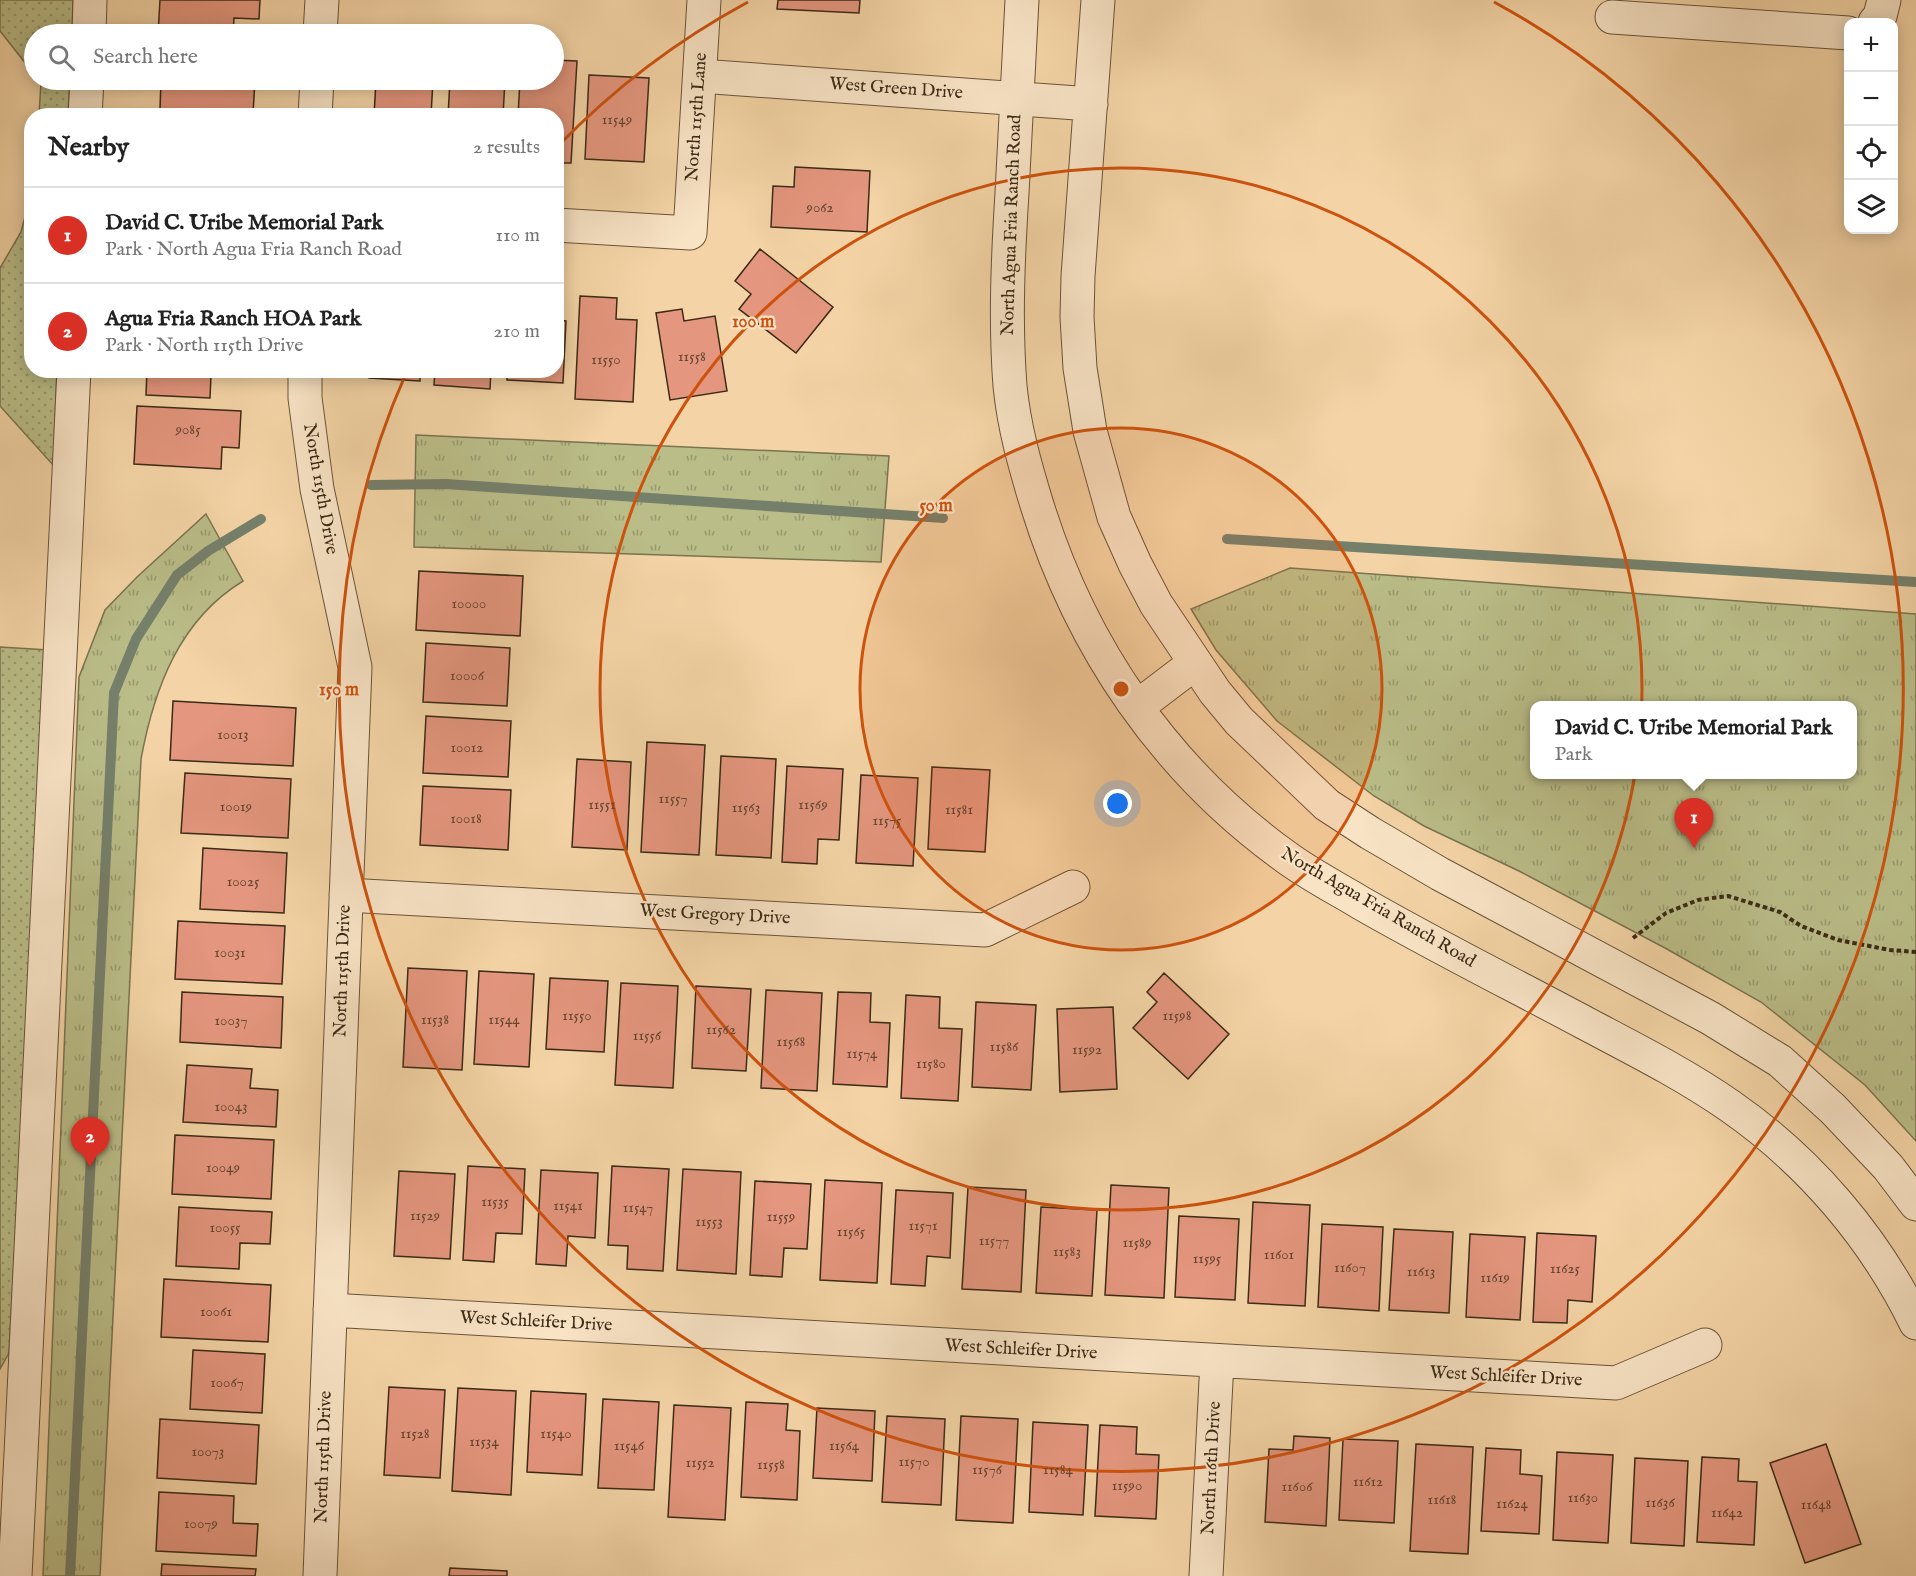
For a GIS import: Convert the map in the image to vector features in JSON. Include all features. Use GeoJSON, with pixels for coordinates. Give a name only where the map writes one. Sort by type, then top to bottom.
{"type":"FeatureCollection","features":[{"type":"Feature","properties":{"kind":"street"},"geometry":{"type":"LineString","coordinates":[[89,24],[90,0]]}},
{"type":"Feature","properties":{"kind":"street"},"geometry":{"type":"LineString","coordinates":[[321,24],[322,0]]}},
{"type":"Feature","properties":{"kind":"street","name":"North 115th Lane"},"geometry":{"type":"LineString","coordinates":[[564,225],[690,233],[704,0]]}},
{"type":"Feature","properties":{"kind":"street","name":"North Agua Fria Ranch Road"},"geometry":{"type":"LineString","coordinates":[[1022,0],[1007,281],[1011,388],[1017,434],[1042,522],[1066,585],[1090,636],[1137,707],[1159,739],[1217,801],[1288,859],[1397,924],[1681,1074],[1731,1106],[1779,1143],[1819,1183],[1868,1240],[1899,1289],[1916,1323]]}},
{"type":"Feature","properties":{"kind":"street"},"geometry":{"type":"LineString","coordinates":[[1098,0],[1077,317],[1080,368],[1090,431],[1114,517],[1156,604],[1195,663],[1239,721],[1327,805],[1440,874],[1710,1018],[1780,1061],[1833,1109],[1888,1167],[1916,1204]]}},
{"type":"Feature","properties":{"kind":"street"},"geometry":{"type":"LineString","coordinates":[[1878,18],[1884,0]]}},
{"type":"Feature","properties":{"kind":"street"},"geometry":{"type":"LineString","coordinates":[[1612,17],[1844,33]]}},
{"type":"Feature","properties":{"kind":"street","name":"West Green Drive"},"geometry":{"type":"LineString","coordinates":[[700,76],[1091,104]]}},
{"type":"Feature","properties":{"kind":"street"},"geometry":{"type":"LineString","coordinates":[[85,108],[86,90]]}},
{"type":"Feature","properties":{"kind":"street"},"geometry":{"type":"LineString","coordinates":[[315,108],[316,90]]}},
{"type":"Feature","properties":{"kind":"street"},"geometry":{"type":"LineString","coordinates":[[15,1576],[74,378]]}},
{"type":"Feature","properties":{"kind":"street","name":"North 115th Drive"},"geometry":{"type":"LineString","coordinates":[[305,378],[304,398],[317,489],[356,667],[320,1576]]}},
{"type":"Feature","properties":{"kind":"street"},"geometry":{"type":"LineString","coordinates":[[1137,707],[1195,663]]}},
{"type":"Feature","properties":{"kind":"street","name":"West Gregory Drive"},"geometry":{"type":"LineString","coordinates":[[346,895],[985,930],[1073,887]]}},
{"type":"Feature","properties":{"kind":"street","name":"West Schleifer Drive"},"geometry":{"type":"LineString","coordinates":[[330,1310],[1616,1383],[1705,1345]]}},
{"type":"Feature","properties":{"kind":"street","name":"North 116th Drive"},"geometry":{"type":"LineString","coordinates":[[1206,1576],[1217,1361]]}},
{"type":"Feature","properties":{"kind":"path"},"geometry":{"type":"LineString","coordinates":[[1604,960],[1666,913],[1698,900],[1728,896],[1780,912],[1801,926],[1838,940],[1890,950],[1916,952]]}},
{"type":"Feature","properties":{"kind":"green space"},"geometry":{"type":"Polygon","coordinates":[[[0,0],[73,0],[72,24],[24,24],[24,61],[0,31],[0,0]]]}},
{"type":"Feature","properties":{"kind":"green space"},"geometry":{"type":"Polygon","coordinates":[[[41,90],[69,90],[68,108],[39,108],[41,90]]]}},
{"type":"Feature","properties":{"kind":"green space"},"geometry":{"type":"Polygon","coordinates":[[[24,221],[24,378],[57,378],[53,465],[0,406],[0,268],[21,232],[24,221]]]}},
{"type":"Feature","properties":{"kind":"green space"},"geometry":{"type":"Polygon","coordinates":[[[416,435],[889,456],[881,562],[414,547],[416,435]]]}},
{"type":"Feature","properties":{"kind":"green space"},"geometry":{"type":"Polygon","coordinates":[[[206,514],[243,581],[202,615],[173,658],[153,707],[141,759],[100,1576],[43,1576],[79,677],[105,610],[137,577],[206,514]]]}},
{"type":"Feature","properties":{"kind":"green space"},"geometry":{"type":"Polygon","coordinates":[[[1290,568],[1916,614],[1916,1141],[1865,1085],[1761,1002],[1519,871],[1424,826],[1374,796],[1277,721],[1216,650],[1191,609],[1290,568]]]}},
{"type":"Feature","properties":{"kind":"green space"},"geometry":{"type":"Polygon","coordinates":[[[0,647],[48,650],[9,1353],[0,1369],[0,647]]]}},
{"type":"Feature","properties":{"kind":"building"},"geometry":{"type":"Polygon","coordinates":[[[160,0],[260,0],[259,19],[234,18],[234,24],[159,24],[160,0]]]}},
{"type":"Feature","properties":{"kind":"building"},"geometry":{"type":"Polygon","coordinates":[[[778,0],[860,0],[859,13],[777,9],[778,0]]]}},
{"type":"Feature","properties":{"kind":"building"},"geometry":{"type":"Polygon","coordinates":[[[564,60],[577,61],[571,163],[564,163],[564,108],[518,108],[519,90],[564,90],[564,60]]]}},
{"type":"Feature","properties":{"kind":"building"},"geometry":{"type":"Polygon","coordinates":[[[589,75],[649,78],[644,162],[585,159],[589,75]]]}},
{"type":"Feature","properties":{"kind":"building"},"geometry":{"type":"Polygon","coordinates":[[[161,90],[254,90],[253,108],[160,108],[161,90]]]}},
{"type":"Feature","properties":{"kind":"building"},"geometry":{"type":"Polygon","coordinates":[[[375,90],[432,90],[431,108],[374,108],[375,90]]]}},
{"type":"Feature","properties":{"kind":"building"},"geometry":{"type":"Polygon","coordinates":[[[449,90],[504,90],[503,108],[448,108],[449,90]]]}},
{"type":"Feature","properties":{"kind":"building"},"geometry":{"type":"Polygon","coordinates":[[[795,167],[870,171],[867,232],[771,227],[773,186],[794,187],[795,167]]]}},
{"type":"Feature","properties":{"kind":"building"},"geometry":{"type":"Polygon","coordinates":[[[760,249],[833,307],[796,353],[739,309],[751,294],[735,281],[760,249]]]}},
{"type":"Feature","properties":{"kind":"building"},"geometry":{"type":"Polygon","coordinates":[[[580,296],[617,298],[616,319],[637,320],[633,402],[575,399],[580,296]]]}},
{"type":"Feature","properties":{"kind":"building"},"geometry":{"type":"Polygon","coordinates":[[[682,309],[684,321],[715,316],[727,391],[670,400],[656,313],[682,309]]]}},
{"type":"Feature","properties":{"kind":"building"},"geometry":{"type":"Polygon","coordinates":[[[564,321],[566,321],[564,362],[564,321]]]}},
{"type":"Feature","properties":{"kind":"building"},"geometry":{"type":"Polygon","coordinates":[[[147,378],[211,378],[210,398],[146,395],[147,378]]]}},
{"type":"Feature","properties":{"kind":"building"},"geometry":{"type":"Polygon","coordinates":[[[369,378],[420,378],[420,381],[369,378]]]}},
{"type":"Feature","properties":{"kind":"building"},"geometry":{"type":"Polygon","coordinates":[[[434,378],[491,378],[490,389],[434,385],[434,378]]]}},
{"type":"Feature","properties":{"kind":"building"},"geometry":{"type":"Polygon","coordinates":[[[507,378],[563,378],[563,383],[507,380],[507,378]]]}},
{"type":"Feature","properties":{"kind":"building"},"geometry":{"type":"Polygon","coordinates":[[[137,406],[241,411],[239,448],[222,447],[221,469],[134,464],[137,406]]]}},
{"type":"Feature","properties":{"kind":"building"},"geometry":{"type":"Polygon","coordinates":[[[419,571],[523,576],[520,636],[416,630],[419,571]]]}},
{"type":"Feature","properties":{"kind":"building"},"geometry":{"type":"Polygon","coordinates":[[[426,643],[510,648],[507,706],[423,702],[426,643]]]}},
{"type":"Feature","properties":{"kind":"building"},"geometry":{"type":"Polygon","coordinates":[[[173,701],[296,708],[293,766],[170,760],[173,701]]]}},
{"type":"Feature","properties":{"kind":"building"},"geometry":{"type":"Polygon","coordinates":[[[426,716],[511,721],[508,777],[423,773],[426,716]]]}},
{"type":"Feature","properties":{"kind":"building"},"geometry":{"type":"Polygon","coordinates":[[[647,742],[705,745],[699,855],[641,852],[647,742]]]}},
{"type":"Feature","properties":{"kind":"building"},"geometry":{"type":"Polygon","coordinates":[[[721,756],[776,759],[771,858],[716,855],[721,756]]]}},
{"type":"Feature","properties":{"kind":"building"},"geometry":{"type":"Polygon","coordinates":[[[577,759],[631,762],[627,850],[572,847],[577,759]]]}},
{"type":"Feature","properties":{"kind":"building"},"geometry":{"type":"Polygon","coordinates":[[[787,766],[843,769],[839,840],[818,839],[817,864],[782,862],[787,766]]]}},
{"type":"Feature","properties":{"kind":"building"},"geometry":{"type":"Polygon","coordinates":[[[932,767],[990,770],[985,852],[928,849],[932,767]]]}},
{"type":"Feature","properties":{"kind":"building"},"geometry":{"type":"Polygon","coordinates":[[[185,773],[291,779],[288,838],[181,833],[185,773]]]}},
{"type":"Feature","properties":{"kind":"building"},"geometry":{"type":"Polygon","coordinates":[[[861,775],[918,778],[913,866],[856,863],[861,775]]]}},
{"type":"Feature","properties":{"kind":"building"},"geometry":{"type":"Polygon","coordinates":[[[423,786],[511,790],[508,850],[420,845],[423,786]]]}},
{"type":"Feature","properties":{"kind":"building"},"geometry":{"type":"Polygon","coordinates":[[[203,848],[287,853],[284,913],[200,909],[203,848]]]}},
{"type":"Feature","properties":{"kind":"building"},"geometry":{"type":"Polygon","coordinates":[[[178,921],[285,926],[282,984],[175,979],[178,921]]]}},
{"type":"Feature","properties":{"kind":"building"},"geometry":{"type":"Polygon","coordinates":[[[408,968],[467,971],[462,1070],[403,1067],[408,968]]]}},
{"type":"Feature","properties":{"kind":"building"},"geometry":{"type":"Polygon","coordinates":[[[479,971],[534,974],[529,1067],[474,1064],[479,971]]]}},
{"type":"Feature","properties":{"kind":"building"},"geometry":{"type":"Polygon","coordinates":[[[1164,973],[1229,1034],[1188,1079],[1133,1028],[1157,1002],[1147,992],[1164,973]]]}},
{"type":"Feature","properties":{"kind":"building"},"geometry":{"type":"Polygon","coordinates":[[[550,978],[608,981],[604,1052],[546,1049],[550,978]]]}},
{"type":"Feature","properties":{"kind":"building"},"geometry":{"type":"Polygon","coordinates":[[[621,983],[678,986],[673,1088],[615,1085],[621,983]]]}},
{"type":"Feature","properties":{"kind":"building"},"geometry":{"type":"Polygon","coordinates":[[[696,986],[751,989],[746,1071],[692,1068],[696,986]]]}},
{"type":"Feature","properties":{"kind":"building"},"geometry":{"type":"Polygon","coordinates":[[[766,990],[822,993],[817,1091],[761,1088],[766,990]]]}},
{"type":"Feature","properties":{"kind":"building"},"geometry":{"type":"Polygon","coordinates":[[[182,992],[283,997],[281,1048],[180,1042],[182,992]]]}},
{"type":"Feature","properties":{"kind":"building"},"geometry":{"type":"Polygon","coordinates":[[[838,992],[871,993],[870,1022],[890,1023],[887,1087],[833,1084],[838,992]]]}},
{"type":"Feature","properties":{"kind":"building"},"geometry":{"type":"Polygon","coordinates":[[[906,995],[940,997],[939,1028],[962,1029],[958,1101],[901,1098],[906,995]]]}},
{"type":"Feature","properties":{"kind":"building"},"geometry":{"type":"Polygon","coordinates":[[[976,1002],[1036,1005],[1031,1090],[972,1087],[976,1002]]]}},
{"type":"Feature","properties":{"kind":"building"},"geometry":{"type":"Polygon","coordinates":[[[1113,1007],[1117,1089],[1060,1092],[1057,1009],[1113,1007]]]}},
{"type":"Feature","properties":{"kind":"building"},"geometry":{"type":"Polygon","coordinates":[[[187,1065],[252,1069],[250,1088],[278,1090],[276,1127],[183,1122],[187,1065]]]}},
{"type":"Feature","properties":{"kind":"building"},"geometry":{"type":"Polygon","coordinates":[[[175,1135],[274,1140],[271,1199],[172,1194],[175,1135]]]}},
{"type":"Feature","properties":{"kind":"building"},"geometry":{"type":"Polygon","coordinates":[[[468,1166],[525,1169],[522,1234],[496,1233],[494,1262],[463,1260],[468,1166]]]}},
{"type":"Feature","properties":{"kind":"building"},"geometry":{"type":"Polygon","coordinates":[[[612,1166],[669,1169],[663,1271],[627,1269],[628,1246],[608,1245],[612,1166]]]}},
{"type":"Feature","properties":{"kind":"building"},"geometry":{"type":"Polygon","coordinates":[[[683,1169],[741,1172],[736,1274],[677,1270],[683,1169]]]}},
{"type":"Feature","properties":{"kind":"building"},"geometry":{"type":"Polygon","coordinates":[[[541,1170],[598,1173],[595,1238],[568,1236],[566,1266],[536,1264],[541,1170]]]}},
{"type":"Feature","properties":{"kind":"building"},"geometry":{"type":"Polygon","coordinates":[[[399,1171],[455,1174],[450,1259],[394,1256],[399,1171]]]}},
{"type":"Feature","properties":{"kind":"building"},"geometry":{"type":"Polygon","coordinates":[[[825,1180],[882,1183],[877,1283],[820,1280],[825,1180]]]}},
{"type":"Feature","properties":{"kind":"building"},"geometry":{"type":"Polygon","coordinates":[[[755,1181],[811,1184],[807,1249],[784,1248],[782,1277],[750,1275],[755,1181]]]}},
{"type":"Feature","properties":{"kind":"building"},"geometry":{"type":"Polygon","coordinates":[[[1111,1185],[1169,1188],[1164,1298],[1105,1295],[1111,1185]]]}},
{"type":"Feature","properties":{"kind":"building"},"geometry":{"type":"Polygon","coordinates":[[[968,1187],[1026,1190],[1021,1292],[962,1289],[968,1187]]]}},
{"type":"Feature","properties":{"kind":"building"},"geometry":{"type":"Polygon","coordinates":[[[896,1190],[953,1193],[950,1258],[927,1256],[925,1286],[891,1284],[896,1190]]]}},
{"type":"Feature","properties":{"kind":"building"},"geometry":{"type":"Polygon","coordinates":[[[1253,1202],[1310,1205],[1305,1306],[1248,1303],[1253,1202]]]}},
{"type":"Feature","properties":{"kind":"building"},"geometry":{"type":"Polygon","coordinates":[[[179,1207],[272,1212],[270,1244],[240,1243],[239,1269],[176,1266],[179,1207]]]}},
{"type":"Feature","properties":{"kind":"building"},"geometry":{"type":"Polygon","coordinates":[[[1041,1207],[1097,1210],[1092,1296],[1036,1293],[1041,1207]]]}},
{"type":"Feature","properties":{"kind":"building"},"geometry":{"type":"Polygon","coordinates":[[[1179,1216],[1239,1219],[1235,1300],[1175,1297],[1179,1216]]]}},
{"type":"Feature","properties":{"kind":"building"},"geometry":{"type":"Polygon","coordinates":[[[1322,1224],[1383,1227],[1379,1311],[1318,1307],[1322,1224]]]}},
{"type":"Feature","properties":{"kind":"building"},"geometry":{"type":"Polygon","coordinates":[[[1394,1229],[1453,1232],[1449,1313],[1389,1310],[1394,1229]]]}},
{"type":"Feature","properties":{"kind":"building"},"geometry":{"type":"Polygon","coordinates":[[[1537,1233],[1596,1236],[1592,1302],[1568,1300],[1567,1323],[1533,1322],[1537,1233]]]}},
{"type":"Feature","properties":{"kind":"building"},"geometry":{"type":"Polygon","coordinates":[[[1470,1234],[1525,1237],[1520,1320],[1466,1317],[1470,1234]]]}},
{"type":"Feature","properties":{"kind":"building"},"geometry":{"type":"Polygon","coordinates":[[[164,1279],[271,1285],[268,1342],[161,1337],[164,1279]]]}},
{"type":"Feature","properties":{"kind":"building"},"geometry":{"type":"Polygon","coordinates":[[[193,1350],[265,1354],[262,1413],[190,1409],[193,1350]]]}},
{"type":"Feature","properties":{"kind":"building"},"geometry":{"type":"Polygon","coordinates":[[[389,1387],[445,1390],[440,1478],[384,1475],[389,1387]]]}},
{"type":"Feature","properties":{"kind":"building"},"geometry":{"type":"Polygon","coordinates":[[[458,1388],[516,1391],[511,1495],[452,1491],[458,1388]]]}},
{"type":"Feature","properties":{"kind":"building"},"geometry":{"type":"Polygon","coordinates":[[[531,1391],[586,1394],[582,1475],[527,1472],[531,1391]]]}},
{"type":"Feature","properties":{"kind":"building"},"geometry":{"type":"Polygon","coordinates":[[[603,1399],[659,1402],[654,1490],[598,1488],[603,1399]]]}},
{"type":"Feature","properties":{"kind":"building"},"geometry":{"type":"Polygon","coordinates":[[[746,1402],[788,1404],[786,1430],[800,1431],[797,1500],[741,1497],[746,1402]]]}},
{"type":"Feature","properties":{"kind":"building"},"geometry":{"type":"Polygon","coordinates":[[[674,1405],[731,1408],[725,1520],[668,1517],[674,1405]]]}},
{"type":"Feature","properties":{"kind":"building"},"geometry":{"type":"Polygon","coordinates":[[[817,1408],[875,1411],[872,1481],[813,1478],[817,1408]]]}},
{"type":"Feature","properties":{"kind":"building"},"geometry":{"type":"Polygon","coordinates":[[[887,1416],[945,1419],[941,1505],[882,1502],[887,1416]]]}},
{"type":"Feature","properties":{"kind":"building"},"geometry":{"type":"Polygon","coordinates":[[[961,1416],[1018,1419],[1013,1523],[956,1520],[961,1416]]]}},
{"type":"Feature","properties":{"kind":"building"},"geometry":{"type":"Polygon","coordinates":[[[160,1419],[259,1425],[256,1484],[157,1478],[160,1419]]]}},
{"type":"Feature","properties":{"kind":"building"},"geometry":{"type":"Polygon","coordinates":[[[1033,1422],[1088,1425],[1083,1515],[1029,1512],[1033,1422]]]}},
{"type":"Feature","properties":{"kind":"building"},"geometry":{"type":"Polygon","coordinates":[[[1100,1425],[1137,1427],[1136,1454],[1159,1455],[1156,1519],[1095,1516],[1100,1425]]]}},
{"type":"Feature","properties":{"kind":"building"},"geometry":{"type":"Polygon","coordinates":[[[1294,1436],[1330,1438],[1326,1526],[1265,1522],[1269,1449],[1293,1450],[1294,1436]]]}},
{"type":"Feature","properties":{"kind":"building"},"geometry":{"type":"Polygon","coordinates":[[[1343,1439],[1398,1441],[1394,1523],[1339,1520],[1343,1439]]]}},
{"type":"Feature","properties":{"kind":"building"},"geometry":{"type":"Polygon","coordinates":[[[1416,1444],[1473,1447],[1468,1554],[1410,1551],[1416,1444]]]}},
{"type":"Feature","properties":{"kind":"building"},"geometry":{"type":"Polygon","coordinates":[[[1826,1444],[1861,1544],[1805,1563],[1770,1463],[1826,1444]]]}},
{"type":"Feature","properties":{"kind":"building"},"geometry":{"type":"Polygon","coordinates":[[[1486,1448],[1521,1450],[1520,1474],[1542,1476],[1539,1534],[1481,1531],[1486,1448]]]}},
{"type":"Feature","properties":{"kind":"building"},"geometry":{"type":"Polygon","coordinates":[[[1557,1452],[1613,1455],[1608,1543],[1553,1540],[1557,1452]]]}},
{"type":"Feature","properties":{"kind":"building"},"geometry":{"type":"Polygon","coordinates":[[[1702,1457],[1739,1459],[1738,1481],[1757,1482],[1754,1545],[1697,1542],[1702,1457]]]}},
{"type":"Feature","properties":{"kind":"building"},"geometry":{"type":"Polygon","coordinates":[[[1635,1458],[1688,1461],[1684,1546],[1631,1543],[1635,1458]]]}},
{"type":"Feature","properties":{"kind":"building"},"geometry":{"type":"Polygon","coordinates":[[[159,1492],[234,1496],[233,1523],[258,1524],[256,1556],[156,1551],[159,1492]]]}},
{"type":"Feature","properties":{"kind":"building"},"geometry":{"type":"Polygon","coordinates":[[[162,1564],[256,1569],[255,1576],[161,1576],[162,1564]]]}},
{"type":"Feature","properties":{"kind":"building"},"geometry":{"type":"Polygon","coordinates":[[[450,1568],[507,1571],[507,1576],[449,1576],[450,1568]]]}},
{"type":"Feature","properties":{"kind":"waterway"},"geometry":{"type":"LineString","coordinates":[[371,485],[446,484],[943,518]]}},
{"type":"Feature","properties":{"kind":"waterway"},"geometry":{"type":"LineString","coordinates":[[70,1576],[114,693],[136,639],[177,575],[208,551],[261,519]]}},
{"type":"Feature","properties":{"kind":"waterway"},"geometry":{"type":"LineString","coordinates":[[1227,539],[1916,582]]}},
{"type":"Feature","properties":{"kind":"place","name":"David C. Uribe Memorial Park"},"geometry":{"type":"Point","coordinates":[1694,848]}},
{"type":"Feature","properties":{"kind":"place","name":"Agua Fria Ranch HOA Park"},"geometry":{"type":"Point","coordinates":[90,1167]}}]}
